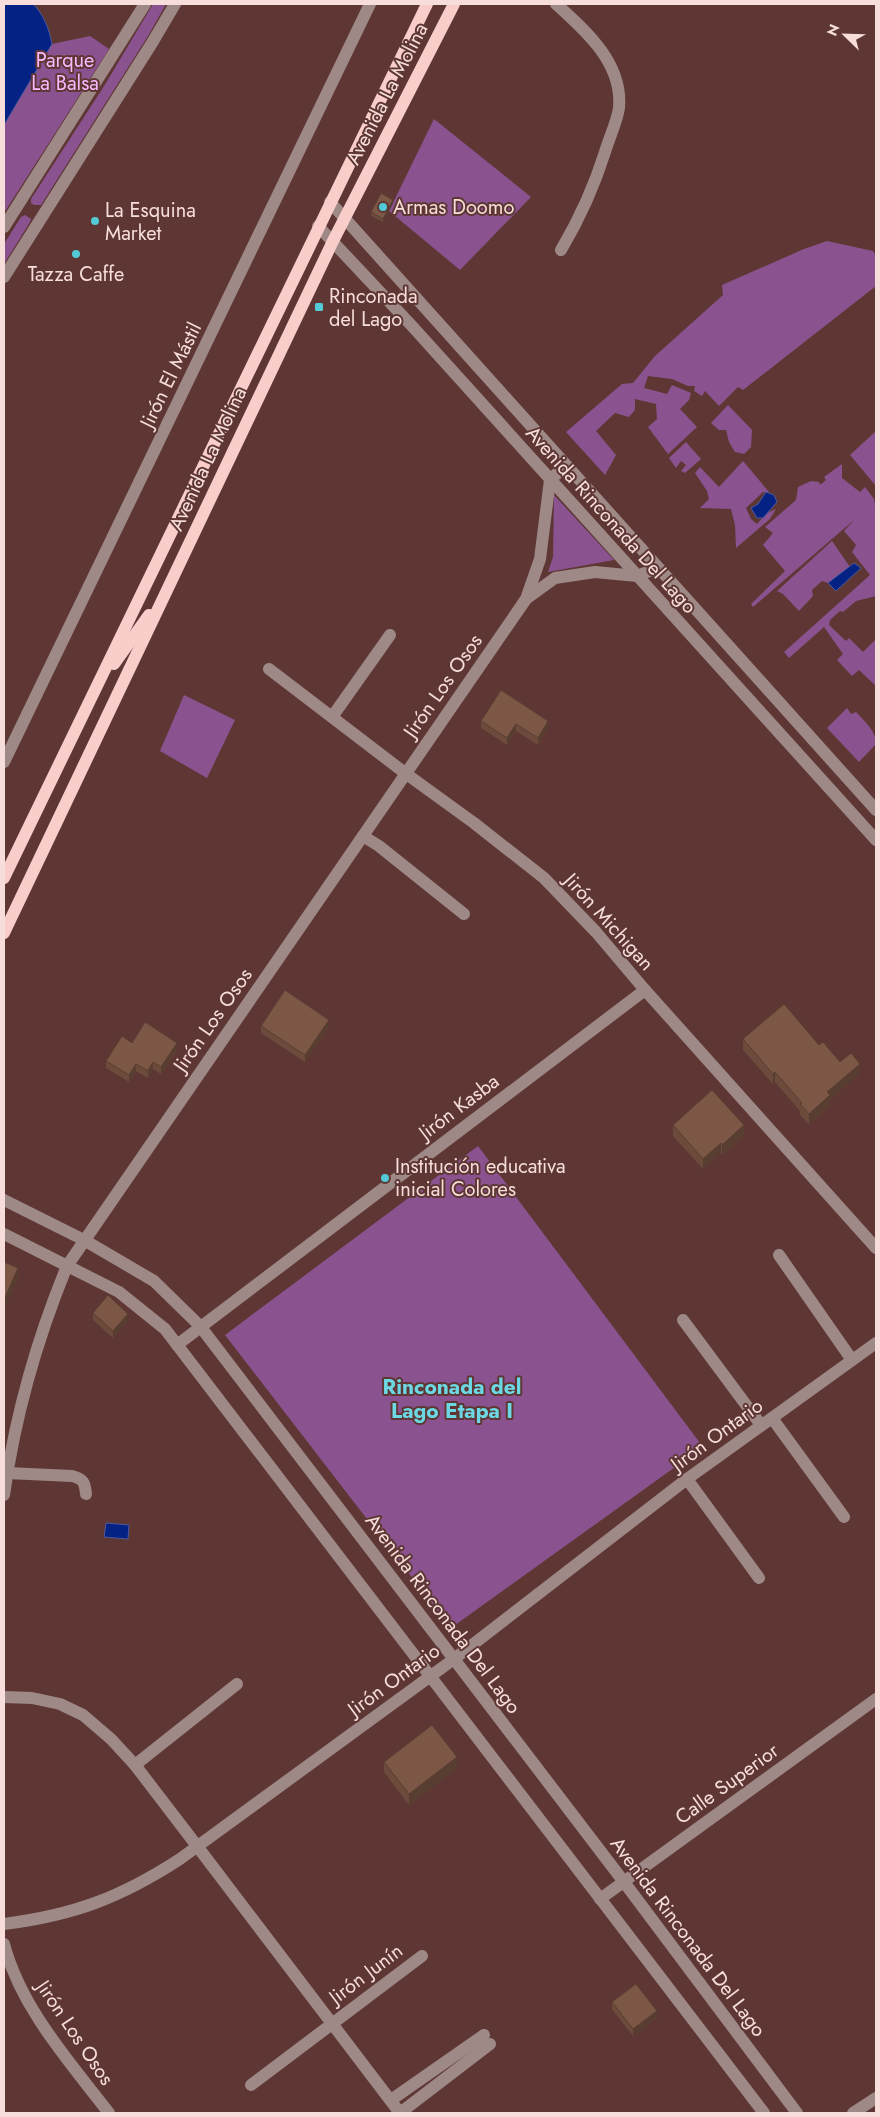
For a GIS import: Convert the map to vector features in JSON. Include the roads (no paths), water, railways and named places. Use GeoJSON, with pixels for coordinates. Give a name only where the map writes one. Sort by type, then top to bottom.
{"type":"FeatureCollection","features":[{"type":"Feature","properties":{"kind":"main road","name":"Avenida La Molina"},"geometry":{"type":"LineString","coordinates":[[4,878],[427,4]]}},
{"type":"Feature","properties":{"kind":"main road","name":"Avenida La Molina"},"geometry":{"type":"LineString","coordinates":[[4,933],[344,217],[454,4]]}},
{"type":"Feature","properties":{"kind":"main road"},"geometry":{"type":"LineString","coordinates":[[93,692],[167,589]]}},
{"type":"Feature","properties":{"kind":"street"},"geometry":{"type":"LineString","coordinates":[[4,227],[145,4]]}},
{"type":"Feature","properties":{"kind":"street"},"geometry":{"type":"LineString","coordinates":[[4,277],[175,4]]}},
{"type":"Feature","properties":{"kind":"street","name":"Jirón El Mástil"},"geometry":{"type":"LineString","coordinates":[[4,762],[370,4]]}},
{"type":"Feature","properties":{"kind":"street"},"geometry":{"type":"LineString","coordinates":[[556,4],[592,37],[604,54],[616,84],[619,109],[594,186],[561,250]]}},
{"type":"Feature","properties":{"kind":"street","name":"Avenida Rinconada Del Lago"},"geometry":{"type":"LineString","coordinates":[[330,202],[876,810]]}},
{"type":"Feature","properties":{"kind":"street","name":"Avenida Rinconada Del Lago"},"geometry":{"type":"LineString","coordinates":[[318,226],[876,840]]}},
{"type":"Feature","properties":{"kind":"street"},"geometry":{"type":"LineString","coordinates":[[447,366],[463,351]]}},
{"type":"Feature","properties":{"kind":"street"},"geometry":{"type":"LineString","coordinates":[[550,480],[566,465]]}},
{"type":"Feature","properties":{"kind":"street","name":"Jirón Los Osos"},"geometry":{"type":"LineString","coordinates":[[4,1495],[7,1473],[31,1368],[53,1300],[67,1266],[526,599],[540,559],[550,480]]}},
{"type":"Feature","properties":{"kind":"street","name":"Jirón Los Osos"},"geometry":{"type":"LineString","coordinates":[[526,599],[555,578],[563,576],[595,572],[637,576],[657,568]]}},
{"type":"Feature","properties":{"kind":"street"},"geometry":{"type":"LineString","coordinates":[[332,717],[390,635]]}},
{"type":"Feature","properties":{"kind":"street","name":"Jirón Michigan"},"geometry":{"type":"LineString","coordinates":[[269,669],[544,878],[596,932],[645,990],[876,1248]]}},
{"type":"Feature","properties":{"kind":"street"},"geometry":{"type":"LineString","coordinates":[[363,836],[379,846],[464,914]]}},
{"type":"Feature","properties":{"kind":"street","name":"Jirón Kasba"},"geometry":{"type":"LineString","coordinates":[[176,1345],[645,990]]}},
{"type":"Feature","properties":{"kind":"street","name":"Avenida Rinconada Del Lago"},"geometry":{"type":"LineString","coordinates":[[4,1200],[84,1240],[154,1281],[200,1326],[624,1882],[797,2113]]}},
{"type":"Feature","properties":{"kind":"street"},"geometry":{"type":"LineString","coordinates":[[4,1234],[119,1292],[164,1329],[764,2113]]}},
{"type":"Feature","properties":{"kind":"street"},"geometry":{"type":"LineString","coordinates":[[778,1256],[852,1360]]}},
{"type":"Feature","properties":{"kind":"street"},"geometry":{"type":"LineString","coordinates":[[683,1320],[761,1426]]}},
{"type":"Feature","properties":{"kind":"street","name":"Jirón Ontario"},"geometry":{"type":"LineString","coordinates":[[4,1924],[57,1916],[100,1902],[162,1870],[454,1659],[687,1479],[876,1343]]}},
{"type":"Feature","properties":{"kind":"street"},"geometry":{"type":"LineString","coordinates":[[772,1418],[844,1516]]}},
{"type":"Feature","properties":{"kind":"street"},"geometry":{"type":"LineString","coordinates":[[7,1473],[72,1476],[82,1479],[86,1484],[86,1494]]}},
{"type":"Feature","properties":{"kind":"street"},"geometry":{"type":"LineString","coordinates":[[687,1479],[759,1578]]}},
{"type":"Feature","properties":{"kind":"street"},"geometry":{"type":"LineString","coordinates":[[134,1765],[237,1684]]}},
{"type":"Feature","properties":{"kind":"street"},"geometry":{"type":"LineString","coordinates":[[4,1697],[46,1700],[78,1712],[111,1739],[134,1765],[197,1846],[400,2113],[487,2039],[391,2100]]}},
{"type":"Feature","properties":{"kind":"street","name":"Calle Superior"},"geometry":{"type":"LineString","coordinates":[[600,1899],[876,1700]]}},
{"type":"Feature","properties":{"kind":"street","name":"Jirón Los Osos"},"geometry":{"type":"LineString","coordinates":[[4,1944],[14,1973],[38,2019],[109,2113]]}},
{"type":"Feature","properties":{"kind":"street","name":"Jirón Junín"},"geometry":{"type":"LineString","coordinates":[[251,2085],[422,1956]]}},
{"type":"Feature","properties":{"kind":"street"},"geometry":{"type":"LineString","coordinates":[[853,2113],[876,2098]]}},
{"type":"Feature","properties":{"kind":"place","name":"Armas Doomo"},"geometry":{"type":"Point","coordinates":[383,207]}},
{"type":"Feature","properties":{"kind":"place","name":"La Esquina Market"},"geometry":{"type":"Point","coordinates":[95,221]}},
{"type":"Feature","properties":{"kind":"place","name":"Tazza Caffe"},"geometry":{"type":"Point","coordinates":[76,254]}},
{"type":"Feature","properties":{"kind":"place","name":"Rinconada del Lago"},"geometry":{"type":"Point","coordinates":[319,307]}},
{"type":"Feature","properties":{"kind":"place","name":"Institución educativa inicial Colores"},"geometry":{"type":"Point","coordinates":[385,1178]}},
{"type":"Feature","properties":{"kind":"district","name":"Rinconada del Lago Etapa I"},"geometry":{"type":"Point","coordinates":[452,1399]}},
{"type":"Feature","properties":{"kind":"park label","name":"Parque La Balsa"},"geometry":{"type":"Point","coordinates":[65,72]}}]}
